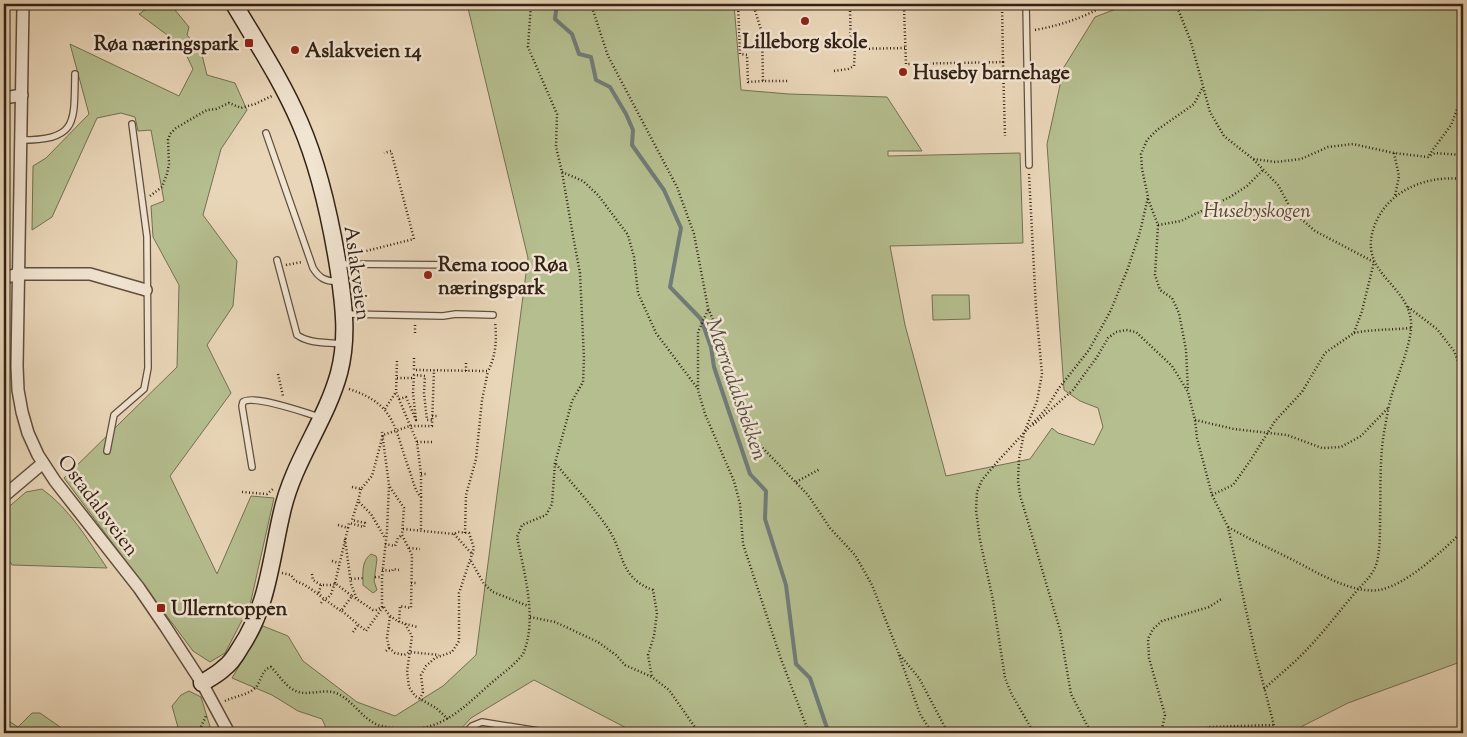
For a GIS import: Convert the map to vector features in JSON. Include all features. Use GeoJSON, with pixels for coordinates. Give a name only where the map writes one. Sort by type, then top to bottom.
{"type":"FeatureCollection","features":[{"type":"Feature","properties":{"kind":"street","name":"Ostadalsveien"},"geometry":{"type":"LineString","coordinates":[[23,4],[17,366],[18,390],[28,433],[43,463],[138,588],[202,682],[229,733]]}},
{"type":"Feature","properties":{"kind":"street","name":"Aslakveien"},"geometry":{"type":"LineString","coordinates":[[202,682],[226,667],[251,630],[265,593],[287,493],[332,394],[339,372],[344,344],[345,314],[323,190],[300,124],[283,89],[234,4]]}},
{"type":"Feature","properties":{"kind":"street"},"geometry":{"type":"LineString","coordinates":[[4,98],[22,96]]}},
{"type":"Feature","properties":{"kind":"street"},"geometry":{"type":"LineString","coordinates":[[4,278],[18,274],[90,274],[146,290]]}},
{"type":"Feature","properties":{"kind":"street"},"geometry":{"type":"LineString","coordinates":[[4,496],[43,463]]}},
{"type":"Feature","properties":{"kind":"lane"},"geometry":{"type":"LineString","coordinates":[[1026,4],[1029,165]]}},
{"type":"Feature","properties":{"kind":"lane"},"geometry":{"type":"LineString","coordinates":[[21,140],[44,139],[60,134],[68,128],[71,124],[73,112],[75,74]]}},
{"type":"Feature","properties":{"kind":"lane"},"geometry":{"type":"LineString","coordinates":[[107,451],[114,415],[144,389],[148,368],[147,237],[132,124]]}},
{"type":"Feature","properties":{"kind":"lane"},"geometry":{"type":"LineString","coordinates":[[266,133],[312,268],[324,280],[340,281]]}},
{"type":"Feature","properties":{"kind":"lane"},"geometry":{"type":"LineString","coordinates":[[336,256],[461,265]]}},
{"type":"Feature","properties":{"kind":"lane"},"geometry":{"type":"LineString","coordinates":[[278,260],[297,335],[302,339],[313,342],[344,344]]}},
{"type":"Feature","properties":{"kind":"lane"},"geometry":{"type":"LineString","coordinates":[[345,314],[494,315]]}},
{"type":"Feature","properties":{"kind":"lane"},"geometry":{"type":"LineString","coordinates":[[252,467],[242,406],[246,399],[259,400],[322,418]]}},
{"type":"Feature","properties":{"kind":"lane"},"geometry":{"type":"LineString","coordinates":[[465,733],[472,726],[482,722],[550,733]]}},
{"type":"Feature","properties":{"kind":"path"},"geometry":{"type":"LineString","coordinates":[[198,733],[205,718],[215,706],[251,691],[257,685],[265,670],[271,667],[283,682],[295,691],[305,693],[324,691],[337,694],[350,702],[362,715],[379,725],[389,728],[420,729],[433,726],[448,719],[519,659],[526,647],[530,617],[517,536],[522,525],[546,515],[552,504],[555,463],[572,401],[583,382],[584,359],[580,273],[556,147],[557,114],[528,47],[531,4]]}},
{"type":"Feature","properties":{"kind":"path"},"geometry":{"type":"LineString","coordinates":[[591,4],[608,56],[677,187],[694,234],[708,308],[725,349],[744,418],[756,440],[808,494],[830,528],[855,555],[872,585],[920,714],[932,733]]}},
{"type":"Feature","properties":{"kind":"path"},"geometry":{"type":"LineString","coordinates":[[738,4],[740,54],[747,55],[748,82],[788,81]]}},
{"type":"Feature","properties":{"kind":"path"},"geometry":{"type":"LineString","coordinates":[[753,4],[762,33],[763,82]]}},
{"type":"Feature","properties":{"kind":"path"},"geometry":{"type":"LineString","coordinates":[[1002,4],[1005,136]]}},
{"type":"Feature","properties":{"kind":"path"},"geometry":{"type":"LineString","coordinates":[[1026,31],[1059,26],[1094,12],[1107,4]]}},
{"type":"Feature","properties":{"kind":"path"},"geometry":{"type":"LineString","coordinates":[[1176,4],[1191,42],[1210,112],[1224,136],[1263,169],[1278,185],[1292,211],[1315,231],[1374,262],[1407,306],[1437,329],[1454,351],[1463,373]]}},
{"type":"Feature","properties":{"kind":"path"},"geometry":{"type":"LineString","coordinates":[[905,48],[851,48],[850,10],[904,8],[906,64],[1003,62]]}},
{"type":"Feature","properties":{"kind":"path"},"geometry":{"type":"LineString","coordinates":[[834,71],[848,70],[854,66],[855,48]]}},
{"type":"Feature","properties":{"kind":"path"},"geometry":{"type":"LineString","coordinates":[[1203,87],[1194,104],[1157,130],[1148,140],[1142,154],[1142,169],[1148,197],[1158,225],[1155,275],[1160,290],[1172,298],[1179,313],[1186,350],[1188,392],[1195,420],[1196,438],[1212,495],[1228,527],[1264,689],[1276,733]]}},
{"type":"Feature","properties":{"kind":"path"},"geometry":{"type":"LineString","coordinates":[[142,202],[162,187],[169,164],[168,140],[170,134],[176,128],[207,110],[216,109],[229,103],[241,108],[265,100],[283,89]]}},
{"type":"Feature","properties":{"kind":"path"},"geometry":{"type":"LineString","coordinates":[[1428,157],[1451,125],[1463,94]]}},
{"type":"Feature","properties":{"kind":"path"},"geometry":{"type":"LineString","coordinates":[[1253,159],[1276,162],[1301,159],[1328,147],[1353,144],[1394,153],[1428,157],[1435,153],[1463,155]]}},
{"type":"Feature","properties":{"kind":"path"},"geometry":{"type":"LineString","coordinates":[[336,256],[351,251],[366,251],[414,239],[391,152],[384,153]]}},
{"type":"Feature","properties":{"kind":"path"},"geometry":{"type":"LineString","coordinates":[[1394,153],[1399,176],[1395,197]]}},
{"type":"Feature","properties":{"kind":"path"},"geometry":{"type":"LineString","coordinates":[[1029,165],[1036,308],[1042,374],[1037,402],[1024,433],[1019,458],[1018,481],[1020,495],[1060,630],[1071,694],[1091,733]]}},
{"type":"Feature","properties":{"kind":"path"},"geometry":{"type":"LineString","coordinates":[[1158,225],[1181,222],[1230,197],[1247,186],[1263,169]]}},
{"type":"Feature","properties":{"kind":"path"},"geometry":{"type":"LineString","coordinates":[[562,172],[583,181],[598,195],[628,235],[634,257],[638,293],[656,333],[698,390]]}},
{"type":"Feature","properties":{"kind":"path"},"geometry":{"type":"LineString","coordinates":[[1354,333],[1362,311],[1374,262],[1371,246],[1374,227],[1383,211],[1395,197],[1416,184],[1450,178],[1463,179]]}},
{"type":"Feature","properties":{"kind":"path"},"geometry":{"type":"LineString","coordinates":[[1034,733],[1012,695],[1005,678],[993,600],[980,540],[976,510],[978,492],[982,480],[1046,409],[1059,388],[1089,350],[1111,310],[1131,259],[1140,232],[1148,197]]}},
{"type":"Feature","properties":{"kind":"path"},"geometry":{"type":"LineString","coordinates":[[287,265],[307,261]]}},
{"type":"Feature","properties":{"kind":"path"},"geometry":{"type":"LineString","coordinates":[[1264,689],[1311,646],[1370,577],[1377,564],[1380,546],[1382,441],[1389,407],[1410,337],[1411,321],[1407,306]]}},
{"type":"Feature","properties":{"kind":"path"},"geometry":{"type":"LineString","coordinates":[[708,308],[706,318],[698,332],[698,390],[705,414],[734,481],[740,504],[743,544],[781,659],[809,733]]}},
{"type":"Feature","properties":{"kind":"path"},"geometry":{"type":"LineString","coordinates":[[465,533],[466,495],[476,459],[482,400],[488,371],[492,363],[496,337],[494,315]]}},
{"type":"Feature","properties":{"kind":"path"},"geometry":{"type":"LineString","coordinates":[[415,326],[415,333]]}},
{"type":"Feature","properties":{"kind":"path"},"geometry":{"type":"LineString","coordinates":[[1212,495],[1233,484],[1275,421],[1302,392],[1326,352],[1354,333],[1373,329],[1411,328]]}},
{"type":"Feature","properties":{"kind":"path"},"geometry":{"type":"LineString","coordinates":[[1024,433],[1073,390],[1098,357],[1108,338],[1116,332],[1126,330],[1136,332],[1146,340],[1172,366],[1188,392]]}},
{"type":"Feature","properties":{"kind":"path"},"geometry":{"type":"LineString","coordinates":[[399,399],[406,397],[416,420],[413,393],[414,358]]}},
{"type":"Feature","properties":{"kind":"path"},"geometry":{"type":"LineString","coordinates":[[396,361],[396,392],[417,442],[421,474],[421,530]]}},
{"type":"Feature","properties":{"kind":"path"},"geometry":{"type":"LineString","coordinates":[[466,363],[466,371]]}},
{"type":"Feature","properties":{"kind":"path"},"geometry":{"type":"LineString","coordinates":[[414,370],[488,371]]}},
{"type":"Feature","properties":{"kind":"path"},"geometry":{"type":"LineString","coordinates":[[382,433],[410,426],[432,426],[434,370]]}},
{"type":"Feature","properties":{"kind":"path"},"geometry":{"type":"LineString","coordinates":[[278,374],[286,408]]}},
{"type":"Feature","properties":{"kind":"path"},"geometry":{"type":"LineString","coordinates":[[396,378],[425,376],[426,420],[438,416]]}},
{"type":"Feature","properties":{"kind":"path"},"geometry":{"type":"LineString","coordinates":[[345,388],[371,399],[391,417],[418,494],[421,497]]}},
{"type":"Feature","properties":{"kind":"path"},"geometry":{"type":"LineString","coordinates":[[385,410],[396,392]]}},
{"type":"Feature","properties":{"kind":"path"},"geometry":{"type":"LineString","coordinates":[[1195,420],[1234,429],[1286,435],[1322,448],[1341,447],[1361,436],[1389,407]]}},
{"type":"Feature","properties":{"kind":"path"},"geometry":{"type":"LineString","coordinates":[[287,574],[323,598],[366,631],[383,609],[382,570],[389,485],[382,433]]}},
{"type":"Feature","properties":{"kind":"path"},"geometry":{"type":"LineString","coordinates":[[323,598],[328,598],[332,594],[350,523],[364,527],[365,523],[352,520],[361,489],[372,476],[382,433]]}},
{"type":"Feature","properties":{"kind":"path"},"geometry":{"type":"LineString","coordinates":[[417,442],[433,442]]}},
{"type":"Feature","properties":{"kind":"path"},"geometry":{"type":"LineString","coordinates":[[555,463],[609,528],[628,574],[643,586],[653,590],[657,612],[654,636],[648,655],[652,677]]}},
{"type":"Feature","properties":{"kind":"path"},"geometry":{"type":"LineString","coordinates":[[796,482],[820,469]]}},
{"type":"Feature","properties":{"kind":"path"},"geometry":{"type":"LineString","coordinates":[[421,474],[428,474]]}},
{"type":"Feature","properties":{"kind":"path"},"geometry":{"type":"LineString","coordinates":[[389,485],[404,508],[402,535],[412,555],[411,583],[413,597],[411,608],[400,606],[399,622]]}},
{"type":"Feature","properties":{"kind":"path"},"geometry":{"type":"LineString","coordinates":[[352,487],[361,489]]}},
{"type":"Feature","properties":{"kind":"path"},"geometry":{"type":"LineString","coordinates":[[242,492],[267,494],[274,488]]}},
{"type":"Feature","properties":{"kind":"path"},"geometry":{"type":"LineString","coordinates":[[358,501],[371,514],[386,539]]}},
{"type":"Feature","properties":{"kind":"path"},"geometry":{"type":"LineString","coordinates":[[338,525],[348,528]]}},
{"type":"Feature","properties":{"kind":"path"},"geometry":{"type":"LineString","coordinates":[[1228,527],[1313,572],[1358,589],[1378,590],[1395,585],[1434,558],[1463,532]]}},
{"type":"Feature","properties":{"kind":"path"},"geometry":{"type":"LineString","coordinates":[[403,529],[454,534],[458,532],[469,533],[474,548],[459,593],[459,641],[452,652],[434,658],[426,666],[421,675],[422,692],[420,699]]}},
{"type":"Feature","properties":{"kind":"path"},"geometry":{"type":"LineString","coordinates":[[454,534],[473,555]]}},
{"type":"Feature","properties":{"kind":"path"},"geometry":{"type":"LineString","coordinates":[[385,544],[395,546],[398,538],[402,535]]}},
{"type":"Feature","properties":{"kind":"path"},"geometry":{"type":"LineString","coordinates":[[345,539],[351,579],[358,600]]}},
{"type":"Feature","properties":{"kind":"path"},"geometry":{"type":"LineString","coordinates":[[409,548],[420,549]]}},
{"type":"Feature","properties":{"kind":"path"},"geometry":{"type":"LineString","coordinates":[[332,561],[340,563]]}},
{"type":"Feature","properties":{"kind":"path"},"geometry":{"type":"LineString","coordinates":[[471,561],[484,584],[493,592],[528,606]]}},
{"type":"Feature","properties":{"kind":"path"},"geometry":{"type":"LineString","coordinates":[[382,570],[399,570]]}},
{"type":"Feature","properties":{"kind":"path"},"geometry":{"type":"LineString","coordinates":[[312,574],[313,580],[321,585],[334,584],[376,610],[382,607],[383,603]]}},
{"type":"Feature","properties":{"kind":"path"},"geometry":{"type":"LineString","coordinates":[[375,577],[382,578]]}},
{"type":"Feature","properties":{"kind":"path"},"geometry":{"type":"LineString","coordinates":[[351,579],[363,578]]}},
{"type":"Feature","properties":{"kind":"path"},"geometry":{"type":"LineString","coordinates":[[411,583],[418,583]]}},
{"type":"Feature","properties":{"kind":"path"},"geometry":{"type":"LineString","coordinates":[[321,585],[319,592],[323,598]]}},
{"type":"Feature","properties":{"kind":"path"},"geometry":{"type":"LineString","coordinates":[[341,611],[352,596]]}},
{"type":"Feature","properties":{"kind":"path"},"geometry":{"type":"LineString","coordinates":[[321,603],[323,598]]}},
{"type":"Feature","properties":{"kind":"path"},"geometry":{"type":"LineString","coordinates":[[1161,733],[1165,715],[1149,658],[1148,639],[1153,629],[1162,621],[1209,607],[1223,598]]}},
{"type":"Feature","properties":{"kind":"path"},"geometry":{"type":"LineString","coordinates":[[383,603],[390,615],[399,622],[416,627]]}},
{"type":"Feature","properties":{"kind":"path"},"geometry":{"type":"LineString","coordinates":[[390,615],[389,648],[395,653],[404,655],[410,652],[441,655]]}},
{"type":"Feature","properties":{"kind":"path"},"geometry":{"type":"LineString","coordinates":[[530,617],[555,622],[598,642],[616,655],[625,665],[652,677],[669,690],[699,733]]}},
{"type":"Feature","properties":{"kind":"path"},"geometry":{"type":"LineString","coordinates":[[405,624],[412,636],[407,672],[409,687],[415,696],[436,708],[448,719]]}},
{"type":"Feature","properties":{"kind":"path"},"geometry":{"type":"LineString","coordinates":[[353,632],[358,625]]}},
{"type":"Feature","properties":{"kind":"path"},"geometry":{"type":"LineString","coordinates":[[386,651],[389,648]]}},
{"type":"Feature","properties":{"kind":"path"},"geometry":{"type":"LineString","coordinates":[[899,654],[919,678],[948,733]]}},
{"type":"Feature","properties":{"kind":"path"},"geometry":{"type":"LineString","coordinates":[[1182,733],[1210,727],[1274,725]]}},
{"type":"Feature","properties":{"kind":"green space"},"geometry":{"type":"Polygon","coordinates":[[[154,4],[170,4],[189,27],[187,35],[201,51],[207,75],[235,83],[247,110],[221,149],[203,215],[237,261],[233,306],[207,345],[231,393],[170,476],[217,574],[251,496],[274,498],[250,605],[225,653],[210,662],[193,651],[64,478],[177,367],[179,285],[153,237],[151,206],[164,201],[151,130],[138,131],[135,117],[121,113],[97,118],[52,217],[32,230],[33,166],[46,158],[89,114],[70,44],[179,96],[193,69],[182,46],[139,14],[154,4]]]}},
{"type":"Feature","properties":{"kind":"green space","name":"Husebyskogen"},"geometry":{"type":"Polygon","coordinates":[[[467,4],[734,4],[741,90],[789,94],[887,97],[922,151],[888,151],[888,156],[1020,153],[1023,243],[890,246],[905,325],[946,476],[1030,459],[1052,428],[1058,433],[1094,445],[1103,427],[1098,408],[1080,401],[1064,390],[1047,144],[1064,67],[1095,17],[1129,4],[1463,4],[1463,661],[1348,703],[1289,733],[636,733],[534,680],[471,718],[457,733],[337,733],[327,730],[322,719],[298,711],[272,695],[232,678],[263,626],[288,636],[303,661],[357,702],[395,716],[443,686],[476,655],[528,258],[467,4]]]}},
{"type":"Feature","properties":{"kind":"green space"},"geometry":{"type":"Polygon","coordinates":[[[932,295],[969,295],[970,319],[933,320],[932,295]]]}},
{"type":"Feature","properties":{"kind":"green space"},"geometry":{"type":"Polygon","coordinates":[[[42,489],[70,515],[107,568],[12,565],[4,553],[4,511],[26,492],[42,489]]]}},
{"type":"Feature","properties":{"kind":"green space"},"geometry":{"type":"Polygon","coordinates":[[[371,554],[376,556],[377,559],[374,581],[377,590],[373,593],[363,585],[364,564],[371,554]]]}},
{"type":"Feature","properties":{"kind":"green space"},"geometry":{"type":"Polygon","coordinates":[[[189,691],[201,697],[212,733],[178,733],[172,706],[181,695],[189,691]]]}},
{"type":"Feature","properties":{"kind":"green space"},"geometry":{"type":"Polygon","coordinates":[[[32,713],[40,713],[66,731],[81,733],[4,733],[4,718],[18,727],[32,713]]]}},
{"type":"Feature","properties":{"kind":"waterway","name":"Mærradalsbekken"},"geometry":{"type":"LineString","coordinates":[[557,4],[555,19],[572,34],[579,54],[591,57],[596,80],[610,87],[633,130],[632,145],[664,190],[681,228],[670,287],[701,319],[711,347],[714,367],[750,474],[766,491],[765,519],[786,585],[796,664],[810,678],[828,731],[831,733]]}},
{"type":"Feature","properties":{"kind":"place","name":"Lilleborg skole"},"geometry":{"type":"Point","coordinates":[805,21]}},
{"type":"Feature","properties":{"kind":"place","name":"Røa næringspark"},"geometry":{"type":"Point","coordinates":[249,43]}},
{"type":"Feature","properties":{"kind":"place","name":"Aslakveien 14"},"geometry":{"type":"Point","coordinates":[295,50]}},
{"type":"Feature","properties":{"kind":"place","name":"Huseby barnehage"},"geometry":{"type":"Point","coordinates":[903,72]}},
{"type":"Feature","properties":{"kind":"place","name":"Rema 1000 Røa næringspark"},"geometry":{"type":"Point","coordinates":[428,275]}},
{"type":"Feature","properties":{"kind":"place","name":"Ullerntoppen"},"geometry":{"type":"Point","coordinates":[161,608]}}]}
